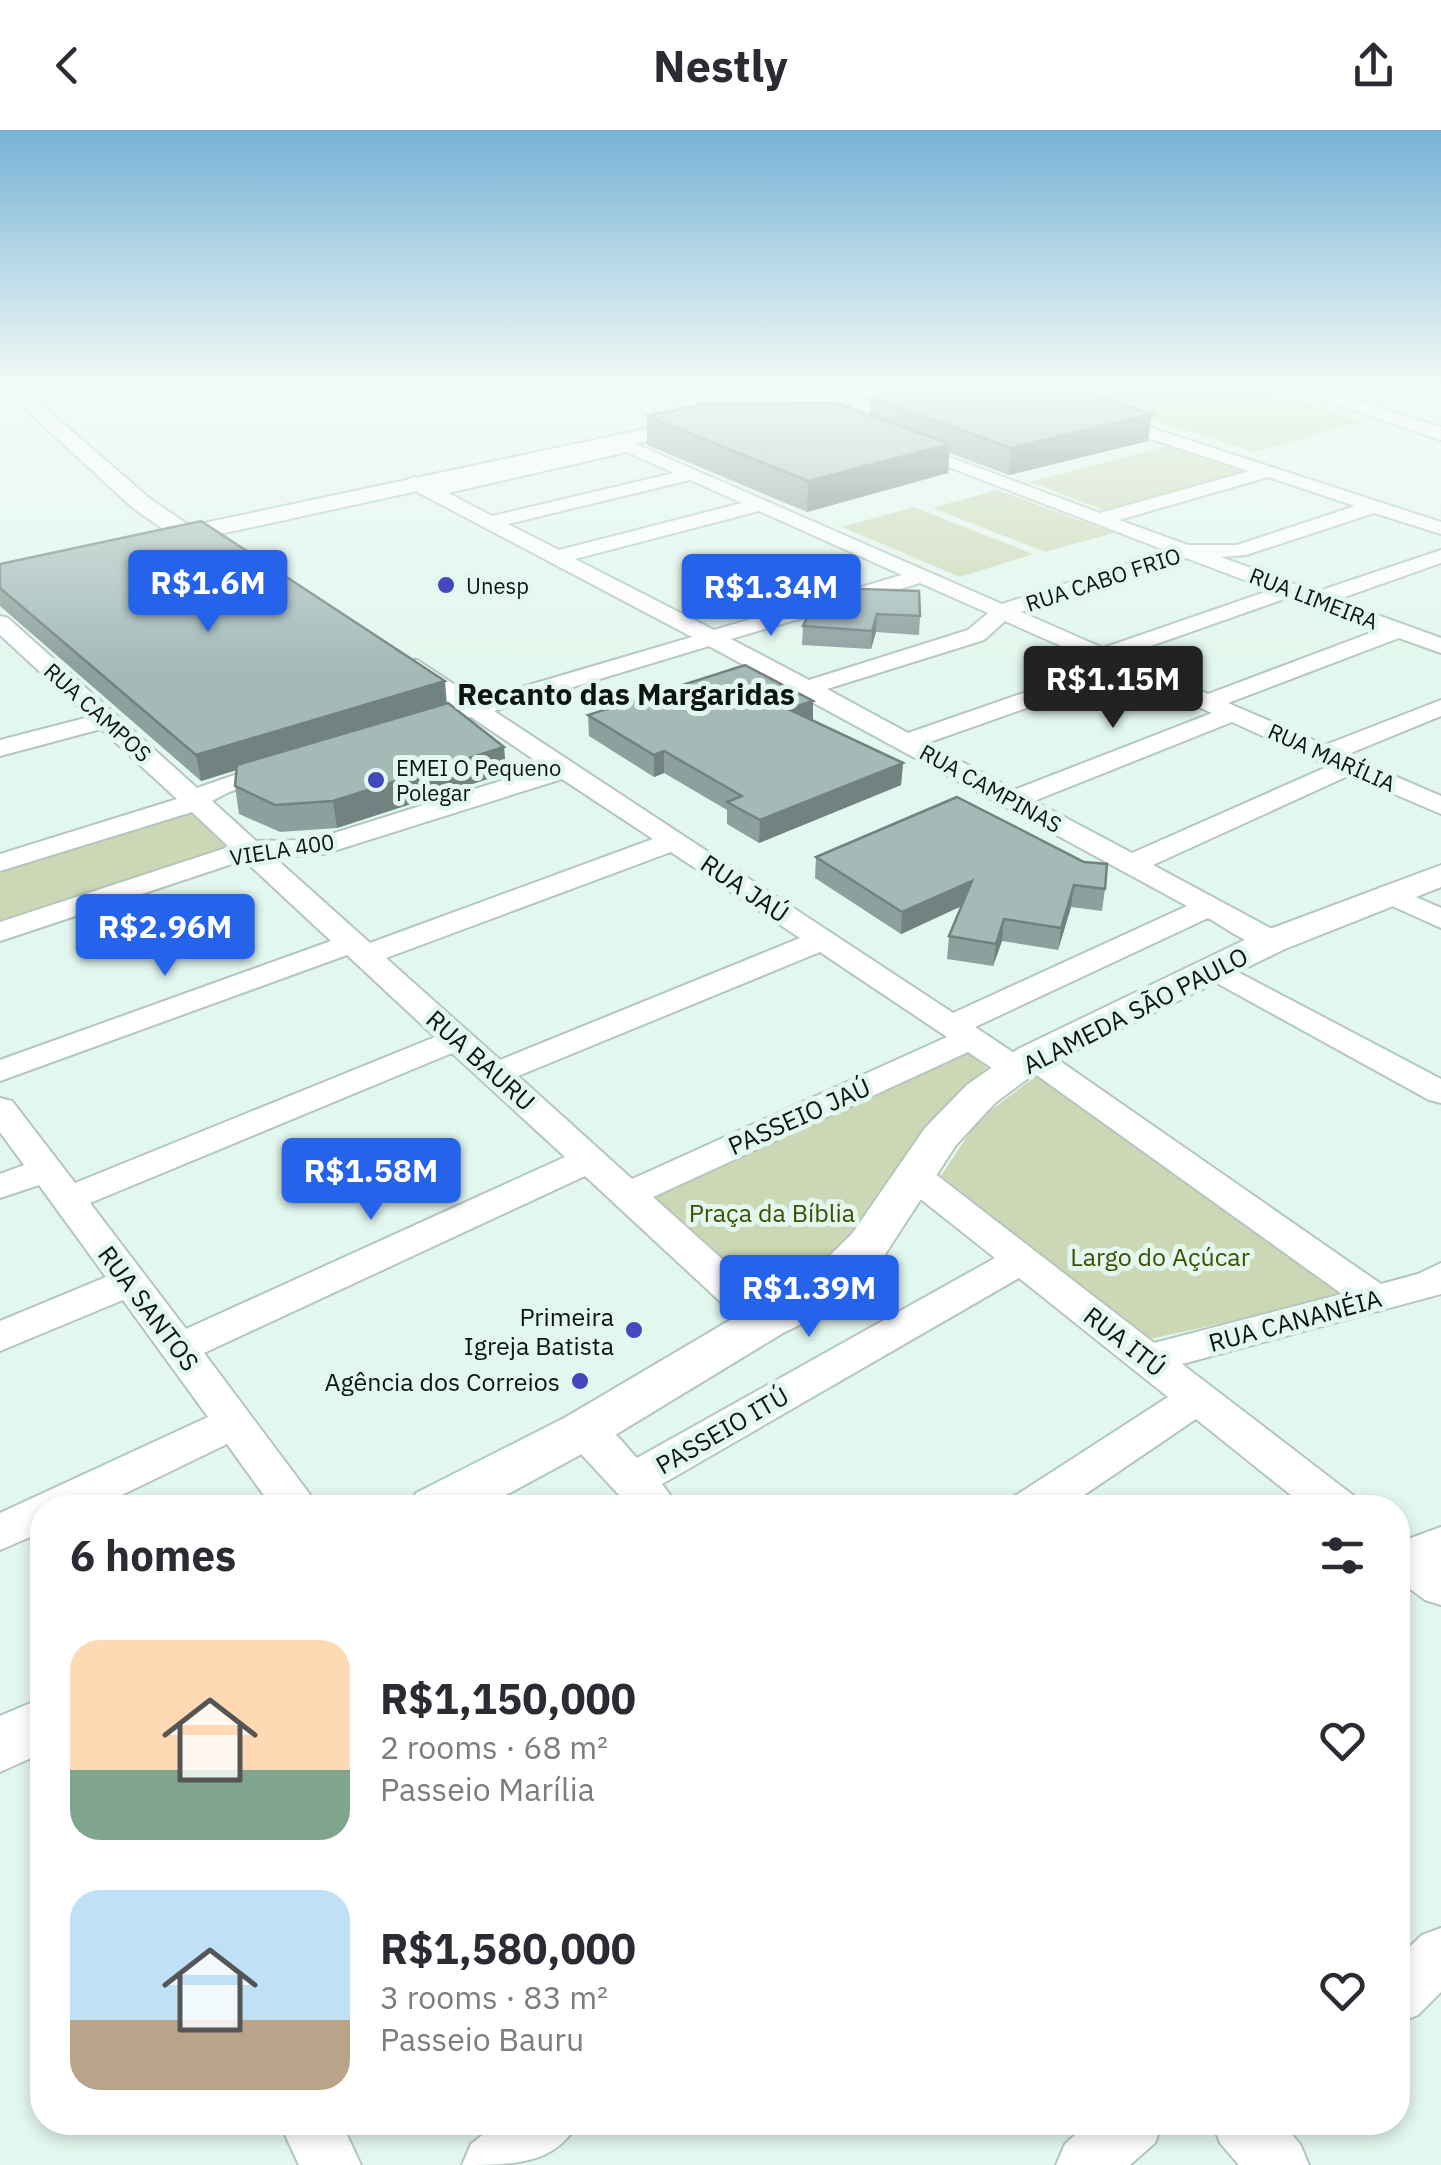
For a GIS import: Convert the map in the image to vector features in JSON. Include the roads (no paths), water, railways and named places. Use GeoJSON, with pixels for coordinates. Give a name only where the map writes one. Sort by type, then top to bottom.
{"type":"FeatureCollection","features":[{"type":"Feature","properties":{"kind":"street"},"geometry":{"type":"LineString","coordinates":[[117,481],[142,503],[237,551]]}},
{"type":"Feature","properties":{"kind":"street"},"geometry":{"type":"LineString","coordinates":[[131,547],[450,481]]}},
{"type":"Feature","properties":{"kind":"street"},"geometry":{"type":"LineString","coordinates":[[490,522],[664,481]]}},
{"type":"Feature","properties":{"kind":"street","name":"RUA MARÍLIA"},"geometry":{"type":"LineString","coordinates":[[709,481],[1441,806]]}},
{"type":"Feature","properties":{"kind":"street","name":"RUA LIMEIRA"},"geometry":{"type":"LineString","coordinates":[[999,481],[1399,630],[1436,640]]}},
{"type":"Feature","properties":{"kind":"street"},"geometry":{"type":"LineString","coordinates":[[1102,518],[1234,481]]}},
{"type":"Feature","properties":{"kind":"street"},"geometry":{"type":"LineString","coordinates":[[1300,481],[1441,528]]}},
{"type":"Feature","properties":{"kind":"street","name":"RUA CAMPINAS"},"geometry":{"type":"LineString","coordinates":[[423,487],[807,688],[1272,940]]}},
{"type":"Feature","properties":{"kind":"street"},"geometry":{"type":"LineString","coordinates":[[557,557],[762,504]]}},
{"type":"Feature","properties":{"kind":"street","name":"RUA CABO FRIO"},"geometry":{"type":"LineString","coordinates":[[807,688],[976,635],[1004,610],[1188,550],[1239,550],[1375,506]]}},
{"type":"Feature","properties":{"kind":"street"},"geometry":{"type":"LineString","coordinates":[[1317,600],[1441,556]]}},
{"type":"Feature","properties":{"kind":"street"},"geometry":{"type":"LineString","coordinates":[[438,719],[924,575]]}},
{"type":"Feature","properties":{"kind":"street"},"geometry":{"type":"LineString","coordinates":[[907,742],[1292,590]]}},
{"type":"Feature","properties":{"kind":"street","name":"RUA CAMPOS"},"geometry":{"type":"LineString","coordinates":[[0,623],[196,800]]}},
{"type":"Feature","properties":{"kind":"street"},"geometry":{"type":"LineString","coordinates":[[1208,702],[1399,630]]}},
{"type":"Feature","properties":{"kind":"street"},"geometry":{"type":"LineString","coordinates":[[0,660],[32,653]]}},
{"type":"Feature","properties":{"kind":"street","name":"RUA JAÚ"},"geometry":{"type":"LineString","coordinates":[[396,656],[961,1032],[1024,1063],[1376,1298]]}},
{"type":"Feature","properties":{"kind":"street"},"geometry":{"type":"LineString","coordinates":[[1130,864],[1441,707]]}},
{"type":"Feature","properties":{"kind":"street"},"geometry":{"type":"LineString","coordinates":[[1013,800],[1234,713]]}},
{"type":"Feature","properties":{"kind":"street"},"geometry":{"type":"LineString","coordinates":[[0,748],[105,720]]}},
{"type":"Feature","properties":{"kind":"street"},"geometry":{"type":"LineString","coordinates":[[0,863],[176,810],[220,786],[311,758]]}},
{"type":"Feature","properties":{"kind":"street","name":"VIELA 400"},"geometry":{"type":"LineString","coordinates":[[0,932],[247,850],[314,848],[566,769]]}},
{"type":"Feature","properties":{"kind":"street","name":"RUA BAURU"},"geometry":{"type":"LineString","coordinates":[[196,800],[766,1321]]}},
{"type":"Feature","properties":{"kind":"street"},"geometry":{"type":"LineString","coordinates":[[0,1071],[674,841]]}},
{"type":"Feature","properties":{"kind":"street","name":"ALAMEDA SÃO PAULO"},"geometry":{"type":"LineString","coordinates":[[459,1495],[584,1430],[766,1321],[814,1299],[868,1245],[912,1174],[981,1094],[1024,1063],[1272,940],[1441,875]]}},
{"type":"Feature","properties":{"kind":"street"},"geometry":{"type":"LineString","coordinates":[[1390,894],[1441,919]]}},
{"type":"Feature","properties":{"kind":"street","name":"PASSEIO JAÚ"},"geometry":{"type":"LineString","coordinates":[[629,1194],[1209,907]]}},
{"type":"Feature","properties":{"kind":"street"},"geometry":{"type":"LineString","coordinates":[[496,1073],[822,940]]}},
{"type":"Feature","properties":{"kind":"street"},"geometry":{"type":"LineString","coordinates":[[1217,970],[1441,1092]]}},
{"type":"Feature","properties":{"kind":"street"},"geometry":{"type":"LineString","coordinates":[[0,1187],[57,1184],[458,1039]]}},
{"type":"Feature","properties":{"kind":"street","name":"RUA SANTOS"},"geometry":{"type":"LineString","coordinates":[[0,1108],[288,1495]]}},
{"type":"Feature","properties":{"kind":"street"},"geometry":{"type":"LineString","coordinates":[[180,1348],[590,1159]]}},
{"type":"Feature","properties":{"kind":"street","name":"RUA ITÚ"},"geometry":{"type":"LineString","coordinates":[[912,1174],[1321,1495]]}},
{"type":"Feature","properties":{"kind":"street","name":"PASSEIO ITÚ"},"geometry":{"type":"LineString","coordinates":[[645,1494],[1021,1260]]}},
{"type":"Feature","properties":{"kind":"street","name":"RUA CANANÉIA"},"geometry":{"type":"LineString","coordinates":[[1147,1359],[1431,1284],[1441,1276]]}},
{"type":"Feature","properties":{"kind":"street"},"geometry":{"type":"LineString","coordinates":[[0,1337],[130,1282]]}},
{"type":"Feature","properties":{"kind":"street"},"geometry":{"type":"LineString","coordinates":[[1050,1495],[1198,1398]]}},
{"type":"Feature","properties":{"kind":"street"},"geometry":{"type":"LineString","coordinates":[[81,1495],[235,1422]]}},
{"type":"Feature","properties":{"kind":"street"},"geometry":{"type":"LineString","coordinates":[[584,1430],[645,1494]]}},
{"type":"Feature","properties":{"kind":"street"},"geometry":{"type":"LineString","coordinates":[[0,1533],[30,1519]]}},
{"type":"Feature","properties":{"kind":"street"},"geometry":{"type":"LineString","coordinates":[[1410,1555],[1441,1587]]}},
{"type":"Feature","properties":{"kind":"street"},"geometry":{"type":"LineString","coordinates":[[0,1746],[30,1730]]}},
{"type":"Feature","properties":{"kind":"street"},"geometry":{"type":"LineString","coordinates":[[1410,1984],[1441,1954]]}},
{"type":"Feature","properties":{"kind":"street"},"geometry":{"type":"LineString","coordinates":[[315,2135],[331,2165]]}},
{"type":"Feature","properties":{"kind":"street"},"geometry":{"type":"LineString","coordinates":[[492,2165],[532,2135]]}},
{"type":"Feature","properties":{"kind":"street"},"geometry":{"type":"LineString","coordinates":[[1086,2165],[1119,2135]]}},
{"type":"Feature","properties":{"kind":"place","name":"Unesp"},"geometry":{"type":"Point","coordinates":[446,585]}},
{"type":"Feature","properties":{"kind":"place","name":"EMEI O Pequeno Polegar"},"geometry":{"type":"Point","coordinates":[376,780]}},
{"type":"Feature","properties":{"kind":"place","name":"Primeira Igreja Batista"},"geometry":{"type":"Point","coordinates":[634,1330]}},
{"type":"Feature","properties":{"kind":"place","name":"Agência dos Correios"},"geometry":{"type":"Point","coordinates":[580,1381]}},
{"type":"Feature","properties":{"kind":"district","name":"Recanto das Margaridas"},"geometry":{"type":"Point","coordinates":[626,693]}},
{"type":"Feature","properties":{"kind":"park label","name":"Praça da Bíblia"},"geometry":{"type":"Point","coordinates":[772,1212]}},
{"type":"Feature","properties":{"kind":"park label","name":"Largo do Açúcar"},"geometry":{"type":"Point","coordinates":[1160,1256]}}]}
